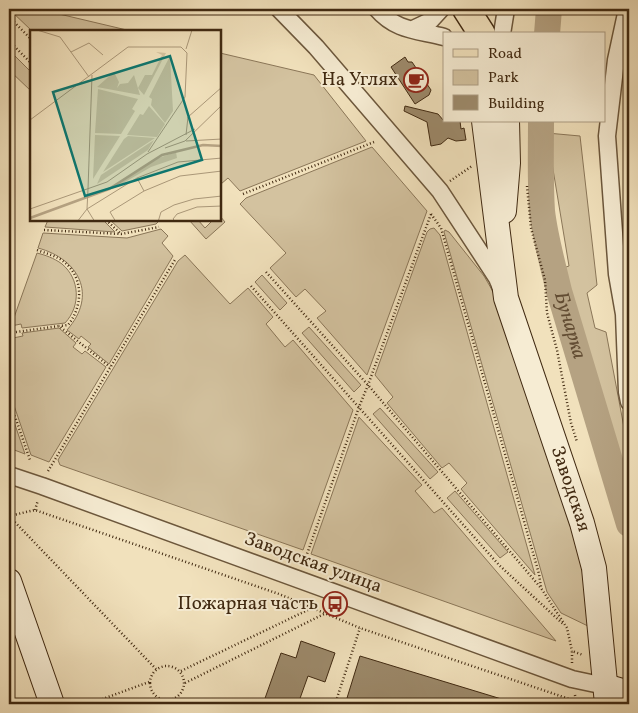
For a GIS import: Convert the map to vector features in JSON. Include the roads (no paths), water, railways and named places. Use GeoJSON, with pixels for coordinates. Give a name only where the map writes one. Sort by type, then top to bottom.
{"type":"FeatureCollection","features":[{"type":"Feature","properties":{"kind":"main road"},"geometry":{"type":"LineString","coordinates":[[458,9],[464,32]]}},
{"type":"Feature","properties":{"kind":"main road"},"geometry":{"type":"LineString","coordinates":[[466,9],[481,32]]}},
{"type":"Feature","properties":{"kind":"main road"},"geometry":{"type":"LineString","coordinates":[[468,122],[475,166],[500,260]]}},
{"type":"Feature","properties":{"kind":"main road"},"geometry":{"type":"LineString","coordinates":[[484,122],[500,260]]}},
{"type":"Feature","properties":{"kind":"main road"},"geometry":{"type":"LineString","coordinates":[[494,122],[500,260]]}},
{"type":"Feature","properties":{"kind":"main road"},"geometry":{"type":"LineString","coordinates":[[500,260],[508,163],[507,122]]}},
{"type":"Feature","properties":{"kind":"main road","name":"Заводская"},"geometry":{"type":"LineString","coordinates":[[500,260],[506,298],[582,523],[594,568],[604,661],[616,694]]}},
{"type":"Feature","properties":{"kind":"main road"},"geometry":{"type":"LineString","coordinates":[[9,581],[52,704]]}},
{"type":"Feature","properties":{"kind":"street"},"geometry":{"type":"LineString","coordinates":[[279,9],[316,47],[440,191],[496,278],[506,298]]}},
{"type":"Feature","properties":{"kind":"street"},"geometry":{"type":"LineString","coordinates":[[377,9],[386,20],[394,24],[443,37]]}},
{"type":"Feature","properties":{"kind":"street"},"geometry":{"type":"LineString","coordinates":[[413,29],[430,21],[441,9]]}},
{"type":"Feature","properties":{"kind":"street"},"geometry":{"type":"LineString","coordinates":[[502,32],[506,9]]}},
{"type":"Feature","properties":{"kind":"street"},"geometry":{"type":"LineString","coordinates":[[627,9],[616,60],[607,136],[616,266],[624,314],[629,402]]}},
{"type":"Feature","properties":{"kind":"street","name":"Заводская улица"},"geometry":{"type":"LineString","coordinates":[[9,475],[616,694]]}},
{"type":"Feature","properties":{"kind":"waterway","name":"Бунарка"},"geometry":{"type":"LineString","coordinates":[[547,32],[549,9]]}},
{"type":"Feature","properties":{"kind":"waterway","name":"Бунарка"},"geometry":{"type":"LineString","coordinates":[[541,122],[541,200],[547,241],[559,291],[629,524]]}},
{"type":"Feature","properties":{"kind":"place","name":"На Углях"},"geometry":{"type":"Point","coordinates":[416,80]}},
{"type":"Feature","properties":{"kind":"place","name":"Пожарная часть"},"geometry":{"type":"Point","coordinates":[335,604]}}]}
